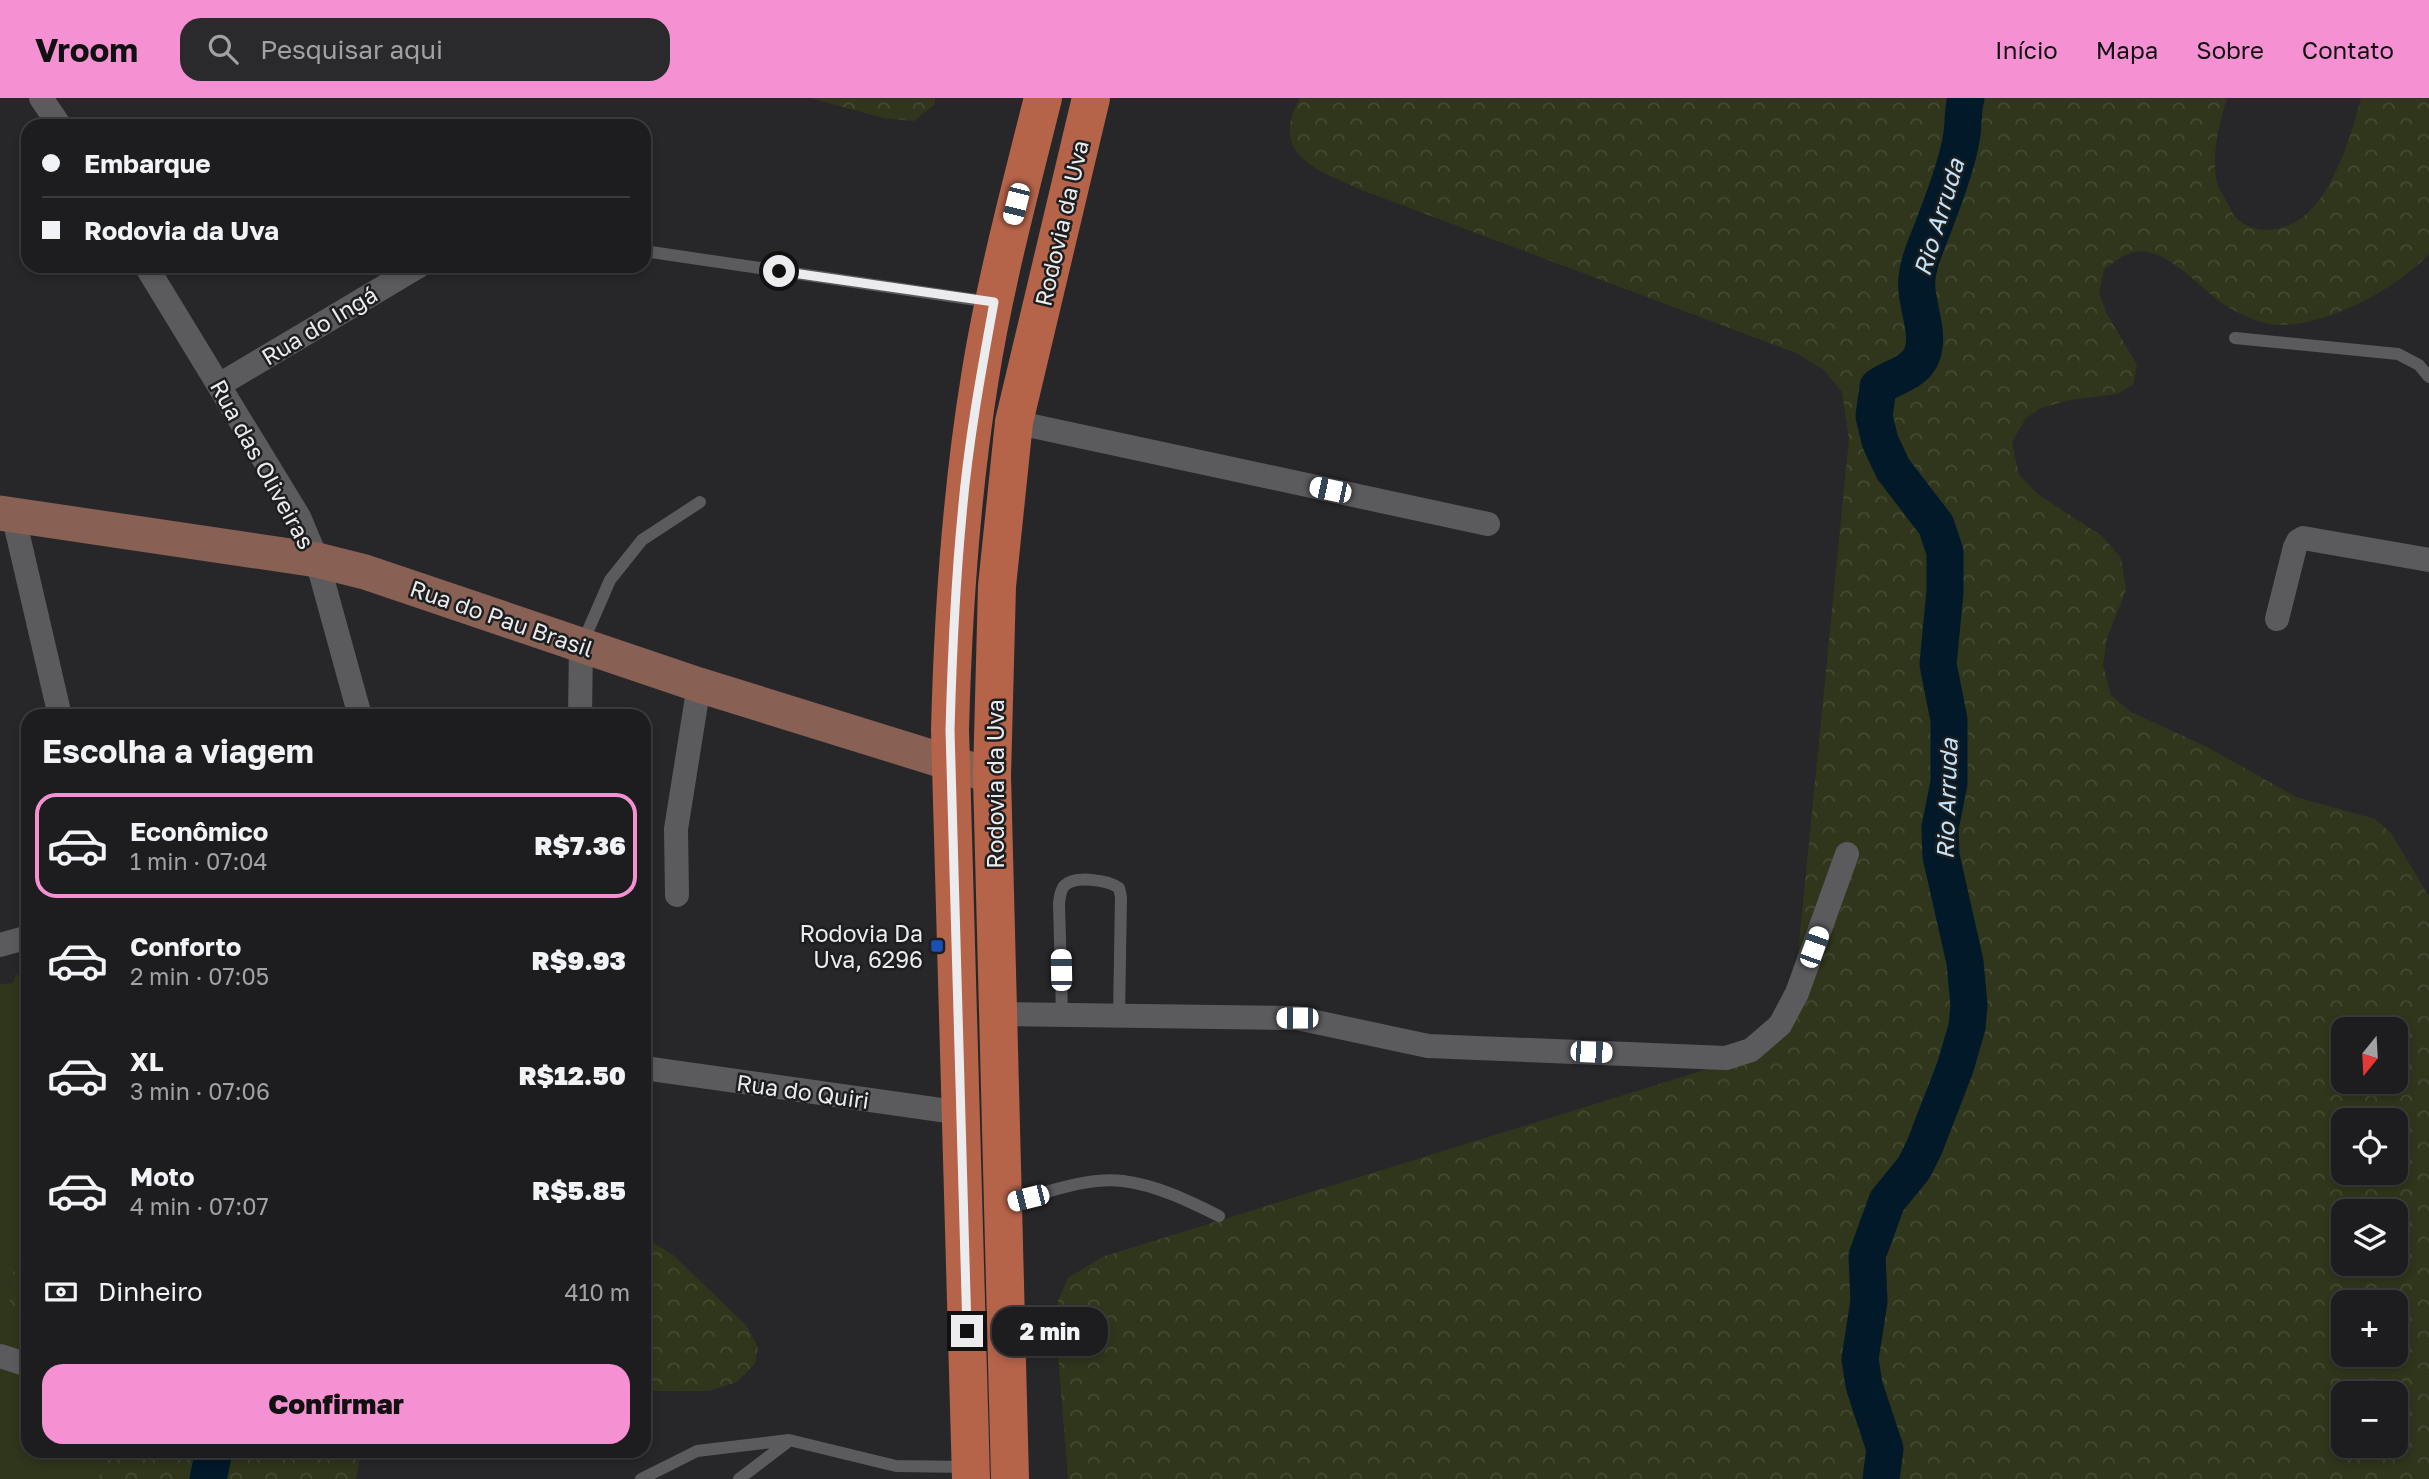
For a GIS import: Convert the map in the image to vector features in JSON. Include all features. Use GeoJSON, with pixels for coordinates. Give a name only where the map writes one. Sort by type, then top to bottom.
{"type":"FeatureCollection","features":[{"type":"Feature","properties":{"kind":"main road","name":"Rodovia da Uva"},"geometry":{"type":"LineString","coordinates":[[971,1473],[950,730],[952,640],[962,512],[980,377],[994,302],[1043,98]]}},
{"type":"Feature","properties":{"kind":"main road","name":"Rodovia da Uva"},"geometry":{"type":"LineString","coordinates":[[1010,1479],[992,776],[997,586],[1014,422],[1091,98]]}},
{"type":"Feature","properties":{"kind":"street","name":"Rua das Oliveiras"},"geometry":{"type":"LineString","coordinates":[[150,273],[299,517],[317,560],[358,709]]}},
{"type":"Feature","properties":{"kind":"street","name":"Rua do Ingá"},"geometry":{"type":"LineString","coordinates":[[219,385],[407,273]]}},
{"type":"Feature","properties":{"kind":"street"},"geometry":{"type":"LineString","coordinates":[[1014,422],[1488,524]]}},
{"type":"Feature","properties":{"kind":"street"},"geometry":{"type":"LineString","coordinates":[[7,513],[58,709]]}},
{"type":"Feature","properties":{"kind":"street","name":"Rua do Pau Brasil"},"geometry":{"type":"LineString","coordinates":[[7,513],[317,560],[365,572],[699,685],[992,776]]}},
{"type":"Feature","properties":{"kind":"street"},"geometry":{"type":"LineString","coordinates":[[2277,619],[2295,547],[2303,538],[2429,560]]}},
{"type":"Feature","properties":{"kind":"street"},"geometry":{"type":"LineString","coordinates":[[580,709],[581,645]]}},
{"type":"Feature","properties":{"kind":"street"},"geometry":{"type":"LineString","coordinates":[[677,895],[676,829],[699,685]]}},
{"type":"Feature","properties":{"kind":"street"},"geometry":{"type":"LineString","coordinates":[[998,1014],[1297,1018],[1428,1046],[1727,1058],[1751,1050],[1780,1025],[1797,993],[1847,854]]}},
{"type":"Feature","properties":{"kind":"street"},"geometry":{"type":"LineString","coordinates":[[0,945],[21,938]]}},
{"type":"Feature","properties":{"kind":"street","name":"Rua do Quiri"},"geometry":{"type":"LineString","coordinates":[[651,1069],[962,1113]]}},
{"type":"Feature","properties":{"kind":"street"},"geometry":{"type":"LineString","coordinates":[[0,1356],[21,1363]]}},
{"type":"Feature","properties":{"kind":"lane"},"geometry":{"type":"LineString","coordinates":[[651,252],[994,302]]}},
{"type":"Feature","properties":{"kind":"lane"},"geometry":{"type":"LineString","coordinates":[[2235,338],[2398,354],[2419,365],[2429,377]]}},
{"type":"Feature","properties":{"kind":"lane"},"geometry":{"type":"LineString","coordinates":[[581,645],[610,580],[642,540],[700,502]]}},
{"type":"Feature","properties":{"kind":"lane"},"geometry":{"type":"LineString","coordinates":[[1062,1015],[1059,903],[1065,886],[1074,881],[1111,883],[1119,888],[1119,1016]]}},
{"type":"Feature","properties":{"kind":"lane"},"geometry":{"type":"LineString","coordinates":[[1003,1204],[1089,1182],[1122,1181],[1178,1196],[1219,1216]]}},
{"type":"Feature","properties":{"kind":"lane"},"geometry":{"type":"LineString","coordinates":[[641,1479],[697,1451],[789,1440],[896,1466],[971,1473]]}},
{"type":"Feature","properties":{"kind":"lane"},"geometry":{"type":"LineString","coordinates":[[739,1479],[789,1440]]}},
{"type":"Feature","properties":{"kind":"green space"},"geometry":{"type":"Polygon","coordinates":[[[810,98],[935,98],[935,104],[914,121],[883,118],[810,98]]]}},
{"type":"Feature","properties":{"kind":"green space"},"geometry":{"type":"Polygon","coordinates":[[[1300,98],[2227,98],[2215,151],[2217,183],[2238,220],[2254,228],[2270,230],[2287,226],[2303,217],[2323,194],[2347,145],[2361,98],[2429,98],[2429,254],[2414,268],[2396,282],[2351,307],[2327,317],[2281,325],[2261,322],[2230,308],[2177,266],[2157,255],[2147,252],[2129,254],[2104,269],[2099,293],[2106,312],[2137,365],[2133,385],[2117,394],[2070,400],[2041,408],[2026,418],[2012,442],[2019,475],[2039,495],[2102,536],[2121,558],[2126,590],[2107,638],[2103,665],[2111,695],[2131,712],[2209,748],[2296,797],[2375,819],[2391,833],[2429,897],[2429,1479],[1068,1479],[1056,1329],[1058,1301],[1068,1278],[1102,1257],[1701,1071],[1744,1055],[1791,997],[1798,953],[1849,439],[1842,392],[1824,370],[1796,353],[1364,191],[1331,176],[1304,159],[1294,148],[1290,135],[1292,118],[1300,98]]]}},
{"type":"Feature","properties":{"kind":"green space"},"geometry":{"type":"Polygon","coordinates":[[[16,974],[21,978],[21,1256],[11,1276],[9,1307],[21,1318],[21,1458],[104,1458],[98,1479],[0,1479],[0,984],[13,983],[16,974]]]}},
{"type":"Feature","properties":{"kind":"green space"},"geometry":{"type":"Polygon","coordinates":[[[651,1241],[673,1255],[747,1326],[758,1348],[755,1364],[737,1382],[709,1391],[651,1391],[651,1241]]]}},
{"type":"Feature","properties":{"kind":"green space"},"geometry":{"type":"Polygon","coordinates":[[[21,1256],[21,1318],[9,1307],[11,1276],[21,1256]]]}},
{"type":"Feature","properties":{"kind":"green space"},"geometry":{"type":"Polygon","coordinates":[[[104,1458],[360,1458],[356,1479],[98,1479],[104,1458]]]}},
{"type":"Feature","properties":{"kind":"waterway","name":"Rio Arruda"},"geometry":{"type":"LineString","coordinates":[[1881,1479],[1885,1449],[1864,1385],[1860,1359],[1869,1301],[1867,1256],[1887,1201],[1914,1168],[1924,1148],[1955,1068],[1967,1027],[1969,1005],[1965,962],[1941,856],[1940,828],[1949,783],[1949,720],[1938,664],[1945,592],[1945,552],[1936,525],[1893,469],[1880,441],[1874,416],[1878,387],[1913,367],[1924,348],[1924,328],[1917,288],[1918,270],[1957,158],[1966,98]]}},
{"type":"Feature","properties":{"kind":"waterway"},"geometry":{"type":"LineString","coordinates":[[208,1479],[212,1458]]}},
{"type":"Feature","properties":{"kind":"place","name":"Rodovia Da Uva, 6296"},"geometry":{"type":"Point","coordinates":[937,946]}},
{"type":"Feature","properties":{"kind":"route"},"geometry":{"type":"LineString","coordinates":[[779,271],[994,302],[980,377],[962,512],[952,640],[950,730],[967,1331]]}}]}
